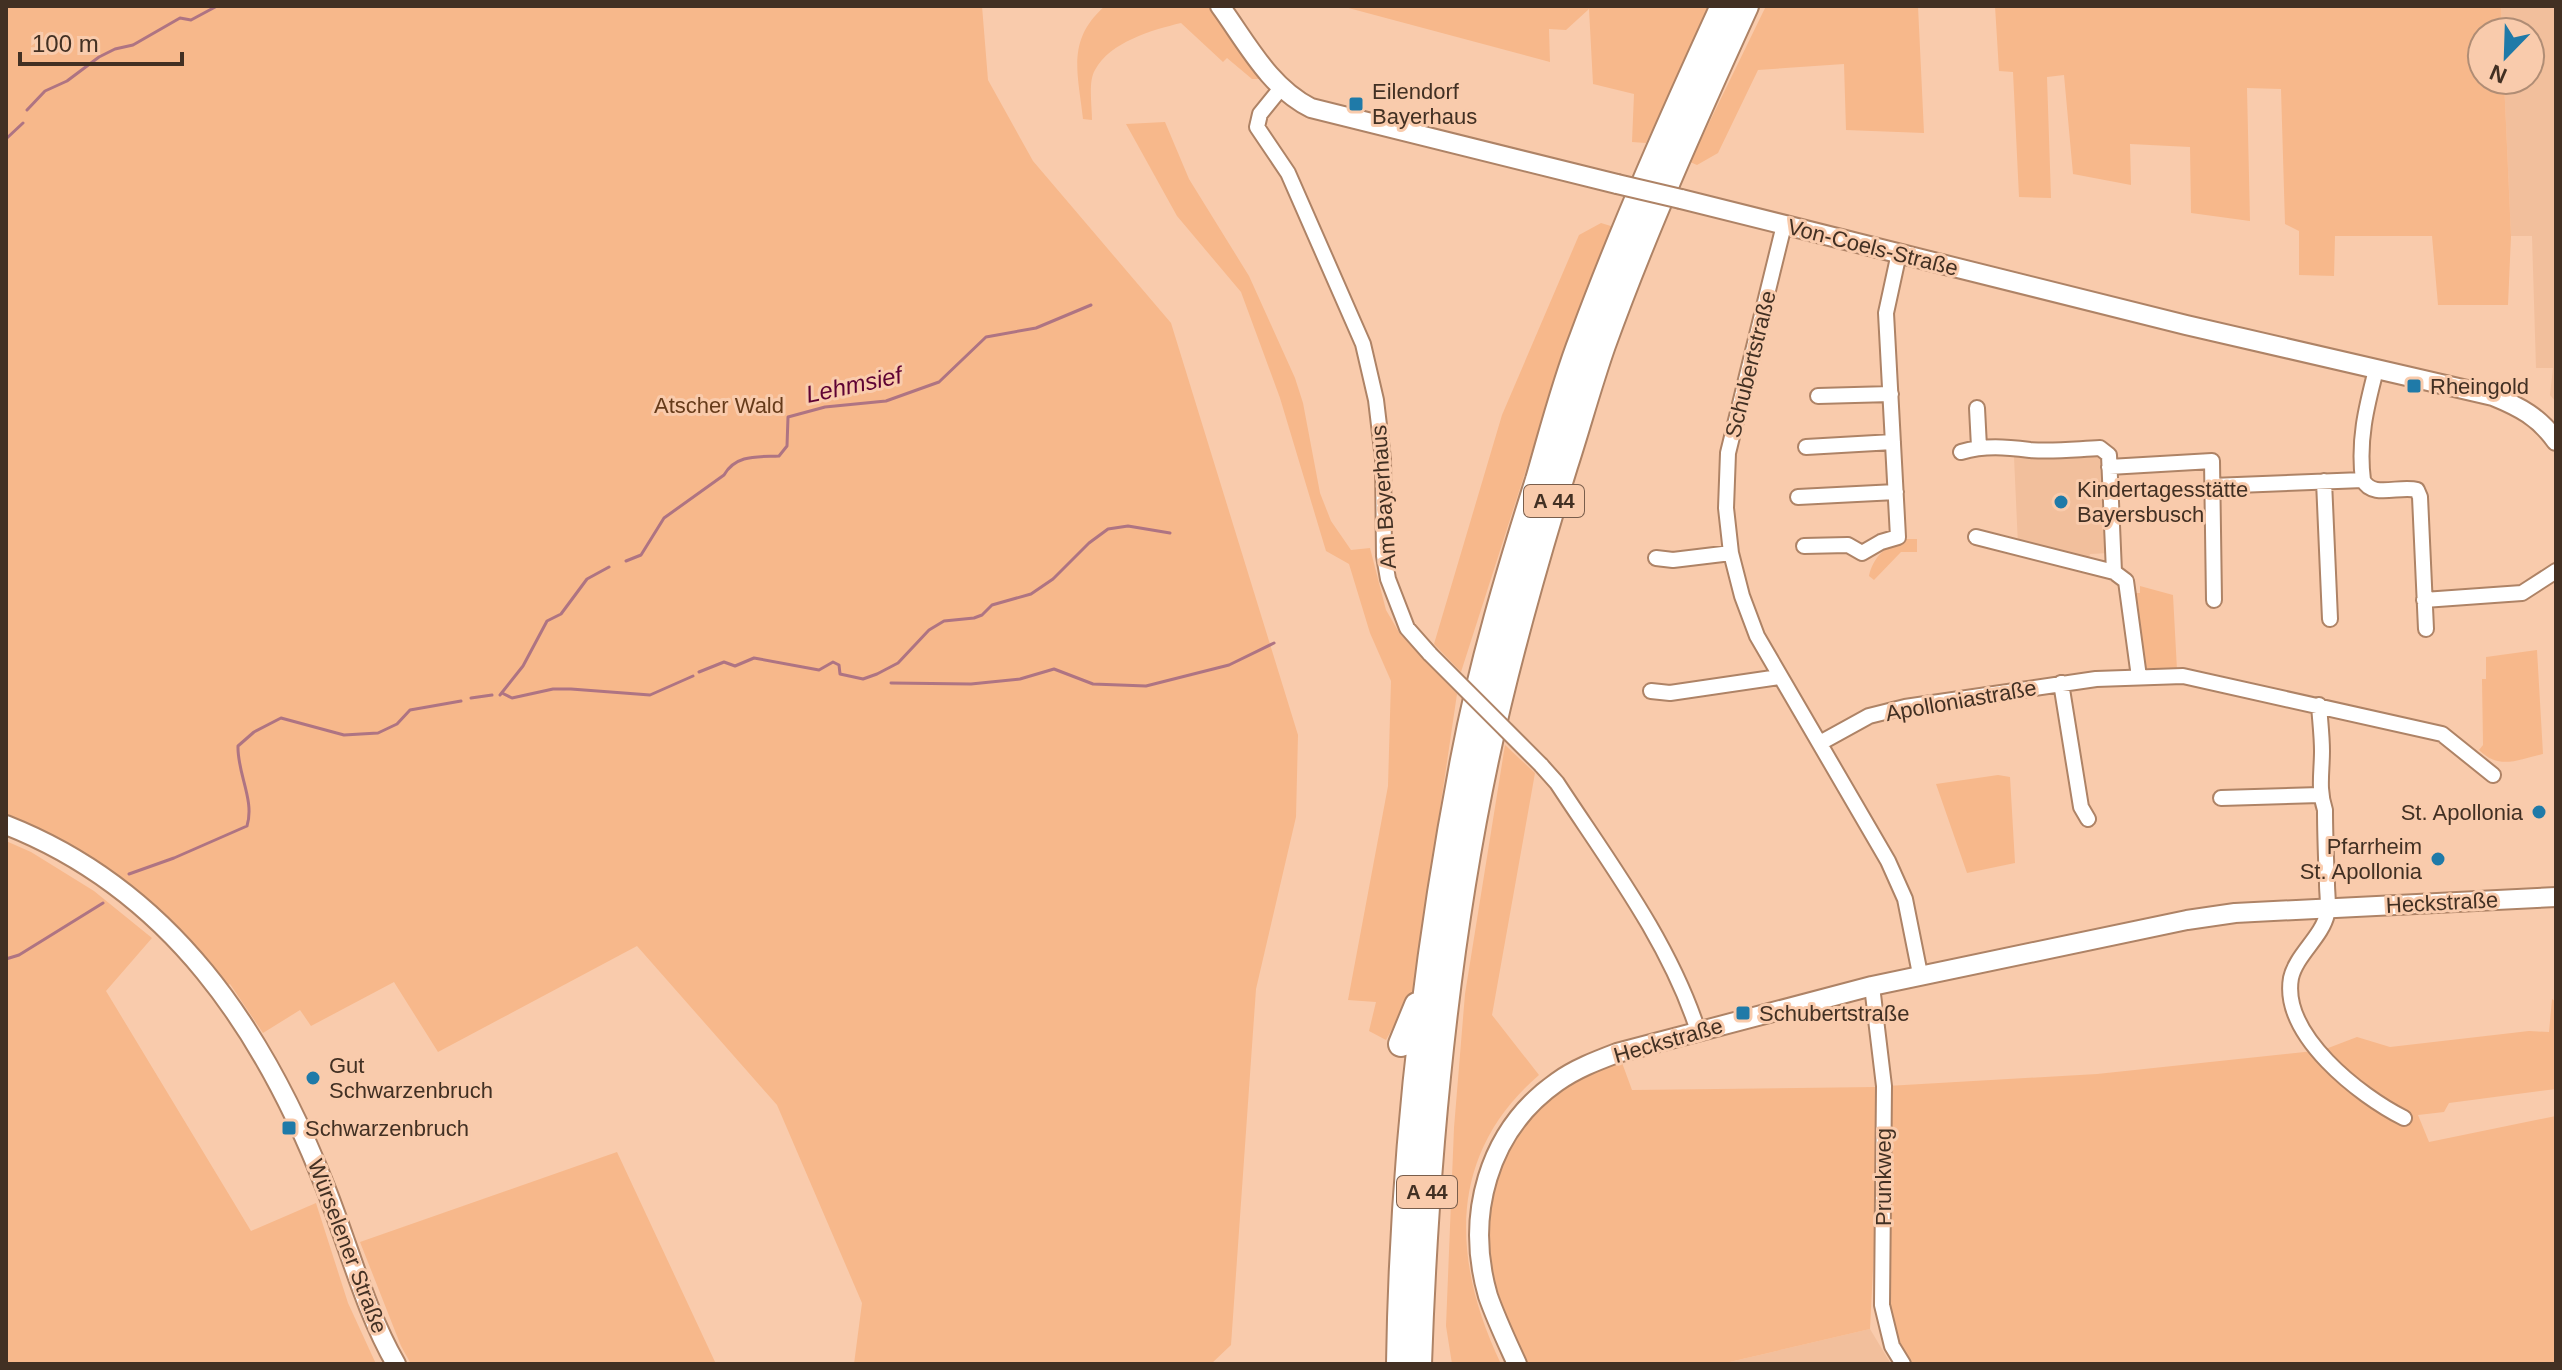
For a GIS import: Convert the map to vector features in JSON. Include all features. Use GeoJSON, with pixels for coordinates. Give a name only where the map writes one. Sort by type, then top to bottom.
{"type":"FeatureCollection","features":[{"type":"Feature","properties":{"kind":"highway","name":"A 44"},"geometry":{"type":"LineString","coordinates":[[1399,1364],[1400,1292],[1411,1116],[1427,985],[1463,757],[1508,574],[1580,341],[1656,151],[1723,6]]}},
{"type":"Feature","properties":{"kind":"highway","name":"A 44"},"geometry":{"type":"LineString","coordinates":[[1419,1364],[1423,1229],[1433,1120],[1462,893],[1486,760],[1529,583],[1603,347],[1675,162],[1746,6]]}},
{"type":"Feature","properties":{"kind":"highway"},"geometry":{"type":"LineString","coordinates":[[1401,1044],[1409,1019],[1427,985]]}},
{"type":"Feature","properties":{"kind":"highway"},"geometry":{"type":"LineString","coordinates":[[1384,1230],[1400,1292]]}},
{"type":"Feature","properties":{"kind":"main road","name":"Von-Coels-Straße"},"geometry":{"type":"LineString","coordinates":[[1220,6],[1281,88],[1295,100],[1320,110],[2504,401],[2526,410],[2541,422],[2556,441]]}},
{"type":"Feature","properties":{"kind":"main road","name":"Würselener Straße"},"geometry":{"type":"LineString","coordinates":[[6,825],[78,863],[126,895],[187,951],[228,1001],[264,1054],[289,1100],[325,1185],[367,1300],[396,1364]]}},
{"type":"Feature","properties":{"kind":"main road","name":"Heckstraße"},"geometry":{"type":"LineString","coordinates":[[1517,1364],[1488,1295],[1480,1256],[1478,1220],[1484,1185],[1499,1147],[1534,1101],[1577,1071],[1617,1053],[1920,974],[2187,920],[2235,913],[2327,907],[2556,897]]}},
{"type":"Feature","properties":{"kind":"street","name":"Am Bayerhaus"},"geometry":{"type":"LineString","coordinates":[[1281,88],[1260,114],[1257,127],[1288,173],[1363,344],[1376,400],[1383,459],[1384,556],[1388,579],[1407,628],[1557,783],[1636,904],[1686,997],[1698,1031]]}},
{"type":"Feature","properties":{"kind":"street","name":"Schubertstraße"},"geometry":{"type":"LineString","coordinates":[[1784,225],[1728,453],[1726,508],[1731,553],[1757,636],[1888,861],[1905,899],[1920,974]]}},
{"type":"Feature","properties":{"kind":"street"},"geometry":{"type":"LineString","coordinates":[[1804,546],[1848,545],[1862,553],[1898,537],[1886,313],[1899,253]]}},
{"type":"Feature","properties":{"kind":"street"},"geometry":{"type":"LineString","coordinates":[[2376,370],[2361,433],[2363,480],[2366,486],[2374,490],[2410,488],[2417,490],[2420,497],[2426,629]]}},
{"type":"Feature","properties":{"kind":"street"},"geometry":{"type":"LineString","coordinates":[[1818,396],[1891,394]]}},
{"type":"Feature","properties":{"kind":"street"},"geometry":{"type":"LineString","coordinates":[[1977,408],[1979,447]]}},
{"type":"Feature","properties":{"kind":"street"},"geometry":{"type":"LineString","coordinates":[[1806,447],[1893,442]]}},
{"type":"Feature","properties":{"kind":"street"},"geometry":{"type":"LineString","coordinates":[[1961,452],[1979,447],[2010,446],[2031,450],[2100,448],[2109,455],[2114,572]]}},
{"type":"Feature","properties":{"kind":"street"},"geometry":{"type":"LineString","coordinates":[[2109,467],[2212,461],[2214,600]]}},
{"type":"Feature","properties":{"kind":"street"},"geometry":{"type":"LineString","coordinates":[[2212,486],[2363,480]]}},
{"type":"Feature","properties":{"kind":"street"},"geometry":{"type":"LineString","coordinates":[[2324,481],[2330,619]]}},
{"type":"Feature","properties":{"kind":"street"},"geometry":{"type":"LineString","coordinates":[[1798,497],[1896,492]]}},
{"type":"Feature","properties":{"kind":"street"},"geometry":{"type":"LineString","coordinates":[[1976,537],[2114,572],[2126,581],[2139,677]]}},
{"type":"Feature","properties":{"kind":"street"},"geometry":{"type":"LineString","coordinates":[[1656,558],[1673,560],[1731,553]]}},
{"type":"Feature","properties":{"kind":"street"},"geometry":{"type":"LineString","coordinates":[[2424,600],[2522,593],[2556,571]]}},
{"type":"Feature","properties":{"kind":"street","name":"Apolloniastraße"},"geometry":{"type":"LineString","coordinates":[[1820,743],[1869,716],[1905,707],[2061,683],[2183,676],[2442,734],[2493,775]]}},
{"type":"Feature","properties":{"kind":"street"},"geometry":{"type":"LineString","coordinates":[[1651,691],[1670,693],[1779,677]]}},
{"type":"Feature","properties":{"kind":"street","name":"Apolloniastraße"},"geometry":{"type":"LineString","coordinates":[[2061,683],[2081,807],[2088,819]]}},
{"type":"Feature","properties":{"kind":"street"},"geometry":{"type":"LineString","coordinates":[[2319,705],[2322,756],[2319,767],[2320,795],[2325,810],[2327,915],[2292,974],[2290,990],[2294,1011],[2313,1044],[2348,1083],[2385,1109],[2404,1118]]}},
{"type":"Feature","properties":{"kind":"street"},"geometry":{"type":"LineString","coordinates":[[2221,798],[2320,795]]}},
{"type":"Feature","properties":{"kind":"street","name":"Prunkweg"},"geometry":{"type":"LineString","coordinates":[[1872,986],[1884,1086],[1882,1305],[1892,1346],[1903,1364]]}},
{"type":"Feature","properties":{"kind":"shaded area"},"geometry":{"type":"Polygon","coordinates":[[[2501,6],[2556,6],[2556,402],[2550,395],[2553,368],[2536,368],[2532,236],[2511,236],[2505,96],[2546,96],[2546,16],[2501,16],[2501,6]]]}},
{"type":"Feature","properties":{"kind":"shaded area","name":"Kindertagesstätte Bayersbusch"},"geometry":{"type":"Polygon","coordinates":[[[2102,455],[2109,553],[2090,554],[2088,562],[2018,545],[2014,457],[2102,455]]]}},
{"type":"Feature","properties":{"kind":"shaded area"},"geometry":{"type":"Polygon","coordinates":[[[1870,1329],[1891,1364],[1721,1364],[1870,1329]]]}},
{"type":"Feature","properties":{"kind":"green space","name":"Atscher Wald"},"geometry":{"type":"Polygon","coordinates":[[[6,6],[982,6],[988,80],[1033,161],[1171,323],[1298,735],[1296,817],[1256,989],[1231,1345],[1211,1364],[854,1364],[862,1303],[777,1105],[637,946],[438,1052],[394,982],[311,1026],[300,1010],[263,1033],[230,984],[226,986],[192,947],[6,818],[6,6]]]}},
{"type":"Feature","properties":{"kind":"green space"},"geometry":{"type":"Polygon","coordinates":[[[1105,6],[1208,6],[1262,79],[1252,79],[1227,58],[1223,62],[1181,23],[1133,39],[1102,60],[1092,80],[1092,120],[1083,119],[1077,72],[1080,45],[1084,32],[1105,6]]]}},
{"type":"Feature","properties":{"kind":"green space"},"geometry":{"type":"Polygon","coordinates":[[[1341,6],[1710,6],[1646,143],[1632,142],[1634,94],[1593,84],[1589,9],[1566,30],[1549,29],[1550,62],[1341,6]]]}},
{"type":"Feature","properties":{"kind":"green space"},"geometry":{"type":"Polygon","coordinates":[[[1766,6],[1918,6],[1924,133],[1846,130],[1844,64],[1758,70],[1718,153],[1697,165],[1690,162],[1766,6]]]}},
{"type":"Feature","properties":{"kind":"green space"},"geometry":{"type":"Polygon","coordinates":[[[1995,6],[2501,6],[2501,16],[2466,16],[2466,96],[2505,96],[2511,236],[2508,305],[2438,305],[2432,236],[2335,236],[2334,276],[2299,275],[2299,231],[2285,224],[2281,89],[2247,88],[2250,221],[2191,213],[2190,147],[2130,144],[2131,185],[2073,174],[2064,75],[2047,77],[2051,198],[2019,197],[2013,72],[1999,71],[1995,6]]]}},
{"type":"Feature","properties":{"kind":"green space"},"geometry":{"type":"Polygon","coordinates":[[[1165,122],[1189,179],[1249,276],[1295,378],[1303,403],[1320,493],[1331,521],[1351,550],[1370,548],[1386,610],[1400,634],[1457,694],[1421,938],[1418,982],[1386,1040],[1369,1031],[1376,1002],[1348,1000],[1388,786],[1391,681],[1370,633],[1349,564],[1326,551],[1280,398],[1241,292],[1177,216],[1126,124],[1165,122]]]}},
{"type":"Feature","properties":{"kind":"green space"},"geometry":{"type":"Polygon","coordinates":[[[1601,223],[1614,227],[1558,370],[1461,672],[1434,644],[1502,415],[1579,235],[1601,223]]]}},
{"type":"Feature","properties":{"kind":"green space"},"geometry":{"type":"Polygon","coordinates":[[[1903,539],[1917,539],[1917,552],[1901,552],[1874,580],[1869,576],[1881,553],[1903,539]]]}},
{"type":"Feature","properties":{"kind":"green space"},"geometry":{"type":"Polygon","coordinates":[[[2140,586],[2173,595],[2177,670],[2144,668],[2132,593],[2140,593],[2140,586]]]}},
{"type":"Feature","properties":{"kind":"green space"},"geometry":{"type":"Polygon","coordinates":[[[2537,650],[2543,754],[2509,762],[2494,760],[2479,750],[2483,745],[2482,679],[2486,679],[2486,657],[2537,650]]]}},
{"type":"Feature","properties":{"kind":"green space"},"geometry":{"type":"Polygon","coordinates":[[[1505,745],[1535,773],[1492,1015],[1539,1075],[1509,1106],[1487,1139],[1473,1174],[1467,1211],[1467,1248],[1473,1287],[1501,1364],[1452,1364],[1446,1326],[1454,1128],[1465,994],[1505,745]]]}},
{"type":"Feature","properties":{"kind":"green space"},"geometry":{"type":"Polygon","coordinates":[[[1998,775],[2010,777],[2015,863],[1967,873],[1936,784],[1998,775]]]}},
{"type":"Feature","properties":{"kind":"green space"},"geometry":{"type":"Polygon","coordinates":[[[6,841],[31,852],[94,891],[152,938],[106,991],[251,1231],[316,1203],[348,1303],[376,1364],[6,1364],[6,841]]]}},
{"type":"Feature","properties":{"kind":"green space"},"geometry":{"type":"Polygon","coordinates":[[[2552,999],[2556,1002],[2556,1089],[2449,1103],[2444,1112],[2418,1115],[2429,1142],[2556,1116],[2556,1364],[1910,1364],[1896,1343],[1888,1305],[1887,1086],[2097,1074],[2323,1050],[2357,1037],[2390,1047],[2529,1031],[2549,1032],[2552,999]]]}},
{"type":"Feature","properties":{"kind":"green space"},"geometry":{"type":"Polygon","coordinates":[[[1621,1060],[1632,1090],[1875,1087],[1878,1170],[1870,1329],[1721,1364],[1526,1364],[1504,1310],[1489,1254],[1488,1209],[1493,1186],[1510,1144],[1538,1107],[1571,1082],[1621,1060]]]}},
{"type":"Feature","properties":{"kind":"green space"},"geometry":{"type":"Polygon","coordinates":[[[617,1152],[716,1364],[411,1364],[360,1242],[617,1152]]]}},
{"type":"Feature","properties":{"kind":"waterway"},"geometry":{"type":"LineString","coordinates":[[27,110],[45,91],[67,81],[99,57],[133,45],[180,18],[191,20],[217,6]]}},
{"type":"Feature","properties":{"kind":"waterway","name":"Lehmsief"},"geometry":{"type":"LineString","coordinates":[[7,138],[23,123]]}},
{"type":"Feature","properties":{"kind":"waterway","name":"Lehmsief"},"geometry":{"type":"LineString","coordinates":[[626,561],[641,555],[664,518],[724,475],[735,463],[748,458],[779,456],[787,446],[788,417],[825,407],[886,401],[939,382],[986,337],[1036,328],[1091,305]]}},
{"type":"Feature","properties":{"kind":"waterway","name":"Lehmsief"},"geometry":{"type":"LineString","coordinates":[[699,672],[724,662],[735,666],[754,658],[819,670],[833,662],[839,665],[840,674],[863,679],[898,663],[929,630],[944,621],[974,618],[992,605],[1031,594],[1053,579],[1089,543],[1108,529],[1128,526],[1170,533]]}},
{"type":"Feature","properties":{"kind":"waterway","name":"Lehmsief"},"geometry":{"type":"LineString","coordinates":[[500,695],[523,666],[547,621],[561,614],[587,579],[609,567]]}},
{"type":"Feature","properties":{"kind":"waterway"},"geometry":{"type":"LineString","coordinates":[[891,683],[971,684],[1020,679],[1054,669],[1093,684],[1146,686],[1229,665],[1274,643]]}},
{"type":"Feature","properties":{"kind":"waterway","name":"Lehmsief"},"geometry":{"type":"LineString","coordinates":[[502,693],[512,698],[553,689],[571,689],[650,695],[693,676]]}},
{"type":"Feature","properties":{"kind":"waterway","name":"Lehmsief"},"geometry":{"type":"LineString","coordinates":[[471,698],[492,695]]}},
{"type":"Feature","properties":{"kind":"waterway","name":"Lehmsief"},"geometry":{"type":"LineString","coordinates":[[129,874],[247,826],[249,806],[238,746],[254,732],[281,718],[344,735],[378,733],[397,724],[410,710],[461,701]]}},
{"type":"Feature","properties":{"kind":"waterway","name":"Lehmsief"},"geometry":{"type":"LineString","coordinates":[[6,959],[19,955],[103,903]]}},
{"type":"Feature","properties":{"kind":"place","name":"Eilendorf Bayerhaus"},"geometry":{"type":"Point","coordinates":[1356,104]}},
{"type":"Feature","properties":{"kind":"place","name":"Rheingold"},"geometry":{"type":"Point","coordinates":[2414,386]}},
{"type":"Feature","properties":{"kind":"place","name":"Kindertagesstätte Bayersbusch"},"geometry":{"type":"Point","coordinates":[2061,502]}},
{"type":"Feature","properties":{"kind":"place","name":"St. Apollonia"},"geometry":{"type":"Point","coordinates":[2539,812]}},
{"type":"Feature","properties":{"kind":"place","name":"Pfarrheim St. Apollonia"},"geometry":{"type":"Point","coordinates":[2438,859]}},
{"type":"Feature","properties":{"kind":"place","name":"Schubertstraße"},"geometry":{"type":"Point","coordinates":[1743,1013]}},
{"type":"Feature","properties":{"kind":"place","name":"Gut Schwarzenbruch"},"geometry":{"type":"Point","coordinates":[313,1078]}},
{"type":"Feature","properties":{"kind":"place","name":"Schwarzenbruch"},"geometry":{"type":"Point","coordinates":[289,1128]}}]}
